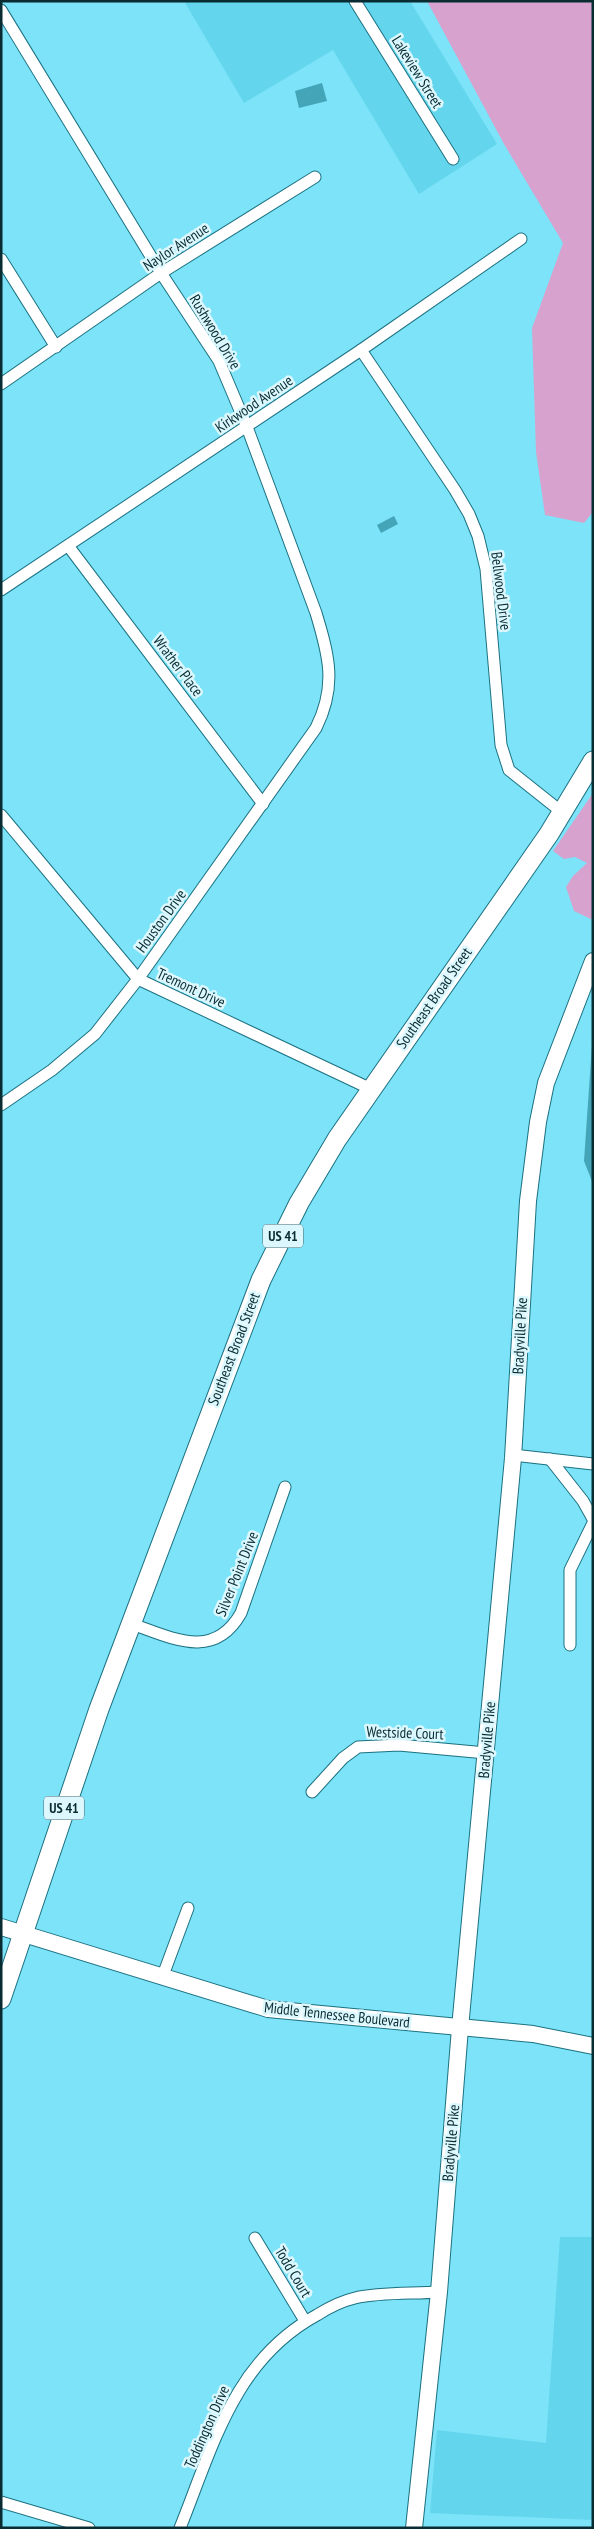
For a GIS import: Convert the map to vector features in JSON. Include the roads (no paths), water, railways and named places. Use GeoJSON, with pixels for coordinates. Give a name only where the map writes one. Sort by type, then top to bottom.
{"type":"FeatureCollection","features":[{"type":"Feature","properties":{"kind":"main road","name":"Southeast Broad Street"},"geometry":{"type":"LineString","coordinates":[[1,1999],[67,1800],[200,1436],[261,1280],[299,1203],[337,1139],[563,813],[593,760]]}},
{"type":"Feature","properties":{"kind":"main road","name":"Bradyville Pike"},"geometry":{"type":"LineString","coordinates":[[414,2528],[439,2292],[460,2028],[513,1455],[528,1201],[538,1122],[546,1083],[593,961]]}},
{"type":"Feature","properties":{"kind":"main road","name":"Middle Tennessee Boulevard"},"geometry":{"type":"LineString","coordinates":[[1,1927],[268,2009],[533,2034],[593,2046]]}},
{"type":"Feature","properties":{"kind":"street","name":"Lakeview Street"},"geometry":{"type":"LineString","coordinates":[[356,1],[453,159]]}},
{"type":"Feature","properties":{"kind":"street","name":"Rushwood Drive"},"geometry":{"type":"LineString","coordinates":[[1,10],[162,273],[219,361],[247,427],[316,613],[325,643],[330,671],[326,708],[316,728]]}},
{"type":"Feature","properties":{"kind":"street","name":"Naylor Avenue"},"geometry":{"type":"LineString","coordinates":[[1,384],[162,273],[315,177]]}},
{"type":"Feature","properties":{"kind":"street","name":"Kirkwood Avenue"},"geometry":{"type":"LineString","coordinates":[[1,590],[69,547],[361,350],[520,239]]}},
{"type":"Feature","properties":{"kind":"street"},"geometry":{"type":"LineString","coordinates":[[1,259],[56,347]]}},
{"type":"Feature","properties":{"kind":"street","name":"Bellwood Drive"},"geometry":{"type":"LineString","coordinates":[[361,350],[469,514],[486,569],[501,745],[506,762],[509,770],[563,813]]}},
{"type":"Feature","properties":{"kind":"street","name":"Wrather Place"},"geometry":{"type":"LineString","coordinates":[[69,547],[263,804]]}},
{"type":"Feature","properties":{"kind":"street","name":"Houston Drive"},"geometry":{"type":"LineString","coordinates":[[1,1105],[52,1070],[95,1034],[138,979],[316,728]]}},
{"type":"Feature","properties":{"kind":"street","name":"Tremont Drive"},"geometry":{"type":"LineString","coordinates":[[1,815],[5,828],[138,979],[371,1089]]}},
{"type":"Feature","properties":{"kind":"street"},"geometry":{"type":"LineString","coordinates":[[513,1455],[593,1464]]}},
{"type":"Feature","properties":{"kind":"street"},"geometry":{"type":"LineString","coordinates":[[550,1459],[583,1501],[593,1521],[570,1570],[570,1645]]}},
{"type":"Feature","properties":{"kind":"street","name":"Silver Point Drive"},"geometry":{"type":"LineString","coordinates":[[132,1624],[185,1643],[204,1642],[219,1637],[233,1627],[241,1613],[285,1487]]}},
{"type":"Feature","properties":{"kind":"street","name":"Westside Court"},"geometry":{"type":"LineString","coordinates":[[312,1792],[343,1758],[358,1747],[399,1745],[486,1753]]}},
{"type":"Feature","properties":{"kind":"street"},"geometry":{"type":"LineString","coordinates":[[162,1978],[188,1908]]}},
{"type":"Feature","properties":{"kind":"street","name":"Todd Court"},"geometry":{"type":"LineString","coordinates":[[255,2238],[305,2321]]}},
{"type":"Feature","properties":{"kind":"street","name":"Toddington Drive"},"geometry":{"type":"LineString","coordinates":[[180,2528],[232,2401],[261,2358],[288,2332],[305,2321],[355,2298],[439,2292]]}},
{"type":"Feature","properties":{"kind":"street"},"geometry":{"type":"LineString","coordinates":[[1,2502],[89,2528]]}}]}
